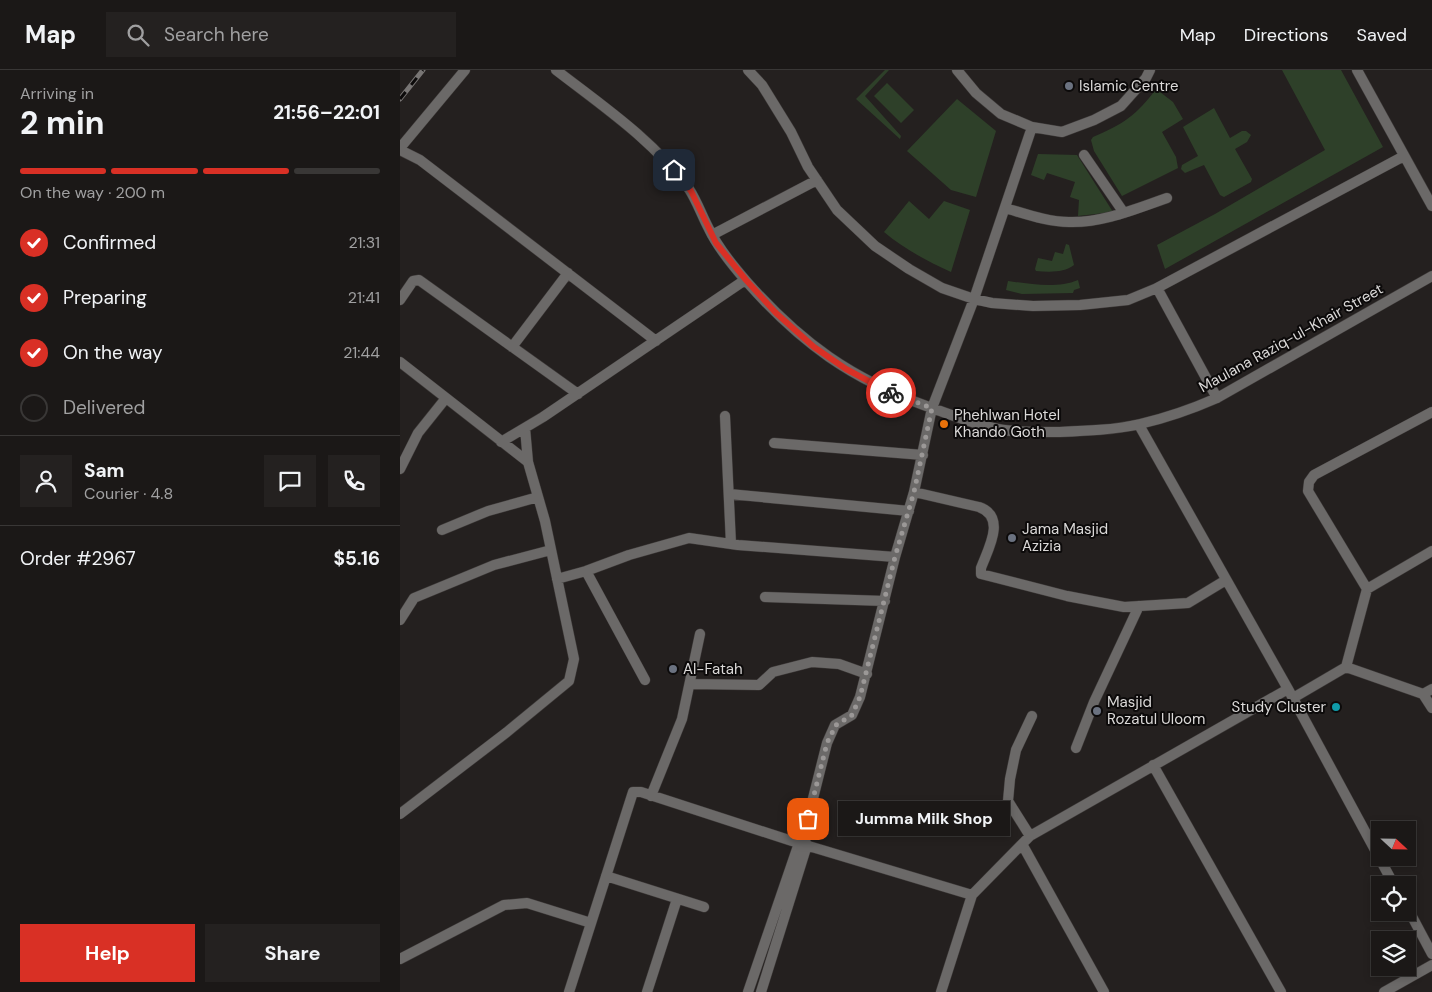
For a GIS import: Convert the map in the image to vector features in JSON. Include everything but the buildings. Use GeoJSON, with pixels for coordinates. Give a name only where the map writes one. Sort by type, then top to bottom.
{"type":"FeatureCollection","features":[{"type":"Feature","properties":{"kind":"street"},"geometry":{"type":"LineString","coordinates":[[465,70],[400,149],[420,160],[656,341]]}},
{"type":"Feature","properties":{"kind":"street","name":"Maulana Raziq-ul-Khair Street"},"geometry":{"type":"LineString","coordinates":[[556,70],[642,136],[660,154],[691,191],[712,235],[746,280],[776,313],[814,347],[846,369],[895,394],[963,420],[1000,430],[1086,431],[1138,425],[1186,411],[1217,398],[1432,276]]}},
{"type":"Feature","properties":{"kind":"street"},"geometry":{"type":"LineString","coordinates":[[748,70],[762,85],[791,132],[808,167],[837,210],[875,246],[909,269],[942,288],[974,299],[992,302],[1033,306],[1080,305],[1128,300],[1157,288],[1404,156]]}},
{"type":"Feature","properties":{"kind":"street"},"geometry":{"type":"LineString","coordinates":[[957,70],[976,93],[1000,114],[1032,127],[1062,132],[1094,120],[1121,106],[1146,78],[1150,70]]}},
{"type":"Feature","properties":{"kind":"street"},"geometry":{"type":"LineString","coordinates":[[1357,70],[1432,204]]}},
{"type":"Feature","properties":{"kind":"street"},"geometry":{"type":"LineString","coordinates":[[761,992],[803,842],[827,743],[836,725],[852,715],[860,697],[895,557],[914,492],[932,408],[974,299],[1032,127]]}},
{"type":"Feature","properties":{"kind":"street"},"geometry":{"type":"LineString","coordinates":[[1084,155],[1124,214]]}},
{"type":"Feature","properties":{"kind":"street"},"geometry":{"type":"LineString","coordinates":[[712,235],[817,180]]}},
{"type":"Feature","properties":{"kind":"street"},"geometry":{"type":"LineString","coordinates":[[1005,208],[1048,220],[1069,222],[1091,221],[1124,214],[1166,198]]}},
{"type":"Feature","properties":{"kind":"street"},"geometry":{"type":"LineString","coordinates":[[512,347],[568,273]]}},
{"type":"Feature","properties":{"kind":"street"},"geometry":{"type":"LineString","coordinates":[[400,300],[413,281],[419,280],[578,394]]}},
{"type":"Feature","properties":{"kind":"street"},"geometry":{"type":"LineString","coordinates":[[501,442],[578,394],[746,280]]}},
{"type":"Feature","properties":{"kind":"street"},"geometry":{"type":"LineString","coordinates":[[1157,288],[1217,398]]}},
{"type":"Feature","properties":{"kind":"street"},"geometry":{"type":"LineString","coordinates":[[400,362],[528,462]]}},
{"type":"Feature","properties":{"kind":"street"},"geometry":{"type":"LineString","coordinates":[[400,469],[418,433],[446,398]]}},
{"type":"Feature","properties":{"kind":"street"},"geometry":{"type":"LineString","coordinates":[[1367,589],[1308,491],[1309,482],[1314,475],[1432,412]]}},
{"type":"Feature","properties":{"kind":"street"},"geometry":{"type":"LineString","coordinates":[[726,416],[731,544]]}},
{"type":"Feature","properties":{"kind":"street"},"geometry":{"type":"LineString","coordinates":[[1138,425],[1290,693],[1389,876]]}},
{"type":"Feature","properties":{"kind":"street"},"geometry":{"type":"LineString","coordinates":[[400,814],[507,732],[569,681],[574,659],[551,550],[528,462],[525,428]]}},
{"type":"Feature","properties":{"kind":"street"},"geometry":{"type":"LineString","coordinates":[[774,443],[923,455]]}},
{"type":"Feature","properties":{"kind":"street"},"geometry":{"type":"LineString","coordinates":[[914,492],[979,506],[987,509],[992,514],[994,532],[981,568],[982,574],[1067,596],[1124,607],[1188,603],[1226,580]]}},
{"type":"Feature","properties":{"kind":"street"},"geometry":{"type":"LineString","coordinates":[[729,494],[908,511]]}},
{"type":"Feature","properties":{"kind":"street"},"geometry":{"type":"LineString","coordinates":[[442,530],[488,511],[538,497]]}},
{"type":"Feature","properties":{"kind":"street"},"geometry":{"type":"LineString","coordinates":[[557,579],[586,571],[629,555],[689,538],[731,544],[895,557]]}},
{"type":"Feature","properties":{"kind":"street"},"geometry":{"type":"LineString","coordinates":[[400,620],[414,598],[494,565],[551,550]]}},
{"type":"Feature","properties":{"kind":"street"},"geometry":{"type":"LineString","coordinates":[[1346,666],[1367,589],[1432,551]]}},
{"type":"Feature","properties":{"kind":"street"},"geometry":{"type":"LineString","coordinates":[[586,571],[645,680]]}},
{"type":"Feature","properties":{"kind":"street"},"geometry":{"type":"LineString","coordinates":[[765,597],[884,601]]}},
{"type":"Feature","properties":{"kind":"street"},"geometry":{"type":"LineString","coordinates":[[1076,748],[1094,702],[1139,606]]}},
{"type":"Feature","properties":{"kind":"street"},"geometry":{"type":"LineString","coordinates":[[651,796],[682,719],[700,634]]}},
{"type":"Feature","properties":{"kind":"street"},"geometry":{"type":"LineString","coordinates":[[690,684],[758,685],[773,672],[812,662],[839,664],[867,674]]}},
{"type":"Feature","properties":{"kind":"street"},"geometry":{"type":"LineString","coordinates":[[941,992],[972,895],[1030,836],[1154,765],[1290,693],[1346,666],[1428,691],[1432,708]]}},
{"type":"Feature","properties":{"kind":"street"},"geometry":{"type":"LineString","coordinates":[[1030,836],[1008,801],[1016,750],[1032,716]]}},
{"type":"Feature","properties":{"kind":"street"},"geometry":{"type":"LineString","coordinates":[[1154,765],[1281,992]]}},
{"type":"Feature","properties":{"kind":"street"},"geometry":{"type":"LineString","coordinates":[[569,992],[633,792],[641,792],[972,895]]}},
{"type":"Feature","properties":{"kind":"street"},"geometry":{"type":"LineString","coordinates":[[748,992],[803,842]]}},
{"type":"Feature","properties":{"kind":"street"},"geometry":{"type":"LineString","coordinates":[[1022,844],[1104,992]]}},
{"type":"Feature","properties":{"kind":"street"},"geometry":{"type":"LineString","coordinates":[[606,876],[704,907]]}},
{"type":"Feature","properties":{"kind":"street"},"geometry":{"type":"LineString","coordinates":[[647,992],[676,899]]}},
{"type":"Feature","properties":{"kind":"street"},"geometry":{"type":"LineString","coordinates":[[400,959],[504,905],[527,903],[591,923]]}},
{"type":"Feature","properties":{"kind":"street"},"geometry":{"type":"LineString","coordinates":[[1414,921],[1432,954]]}},
{"type":"Feature","properties":{"kind":"street"},"geometry":{"type":"LineString","coordinates":[[1384,992],[1398,989],[1432,965]]}},
{"type":"Feature","properties":{"kind":"green space"},"geometry":{"type":"Polygon","coordinates":[[[885,70],[889,70],[865,96],[901,136],[900,139],[856,99],[885,70]]]}},
{"type":"Feature","properties":{"kind":"green space"},"geometry":{"type":"Polygon","coordinates":[[[1282,70],[1341,70],[1383,147],[1165,269],[1157,245],[1215,214],[1325,150],[1282,70]]]}},
{"type":"Feature","properties":{"kind":"green space"},"geometry":{"type":"Polygon","coordinates":[[[887,83],[914,110],[901,123],[874,96],[887,83]]]}},
{"type":"Feature","properties":{"kind":"green space"},"geometry":{"type":"Polygon","coordinates":[[[1156,89],[1173,102],[1183,119],[1162,132],[1176,157],[1178,168],[1122,196],[1094,151],[1091,140],[1093,137],[1128,118],[1142,106],[1156,89]]]}},
{"type":"Feature","properties":{"kind":"green space"},"geometry":{"type":"Polygon","coordinates":[[[957,99],[996,131],[976,197],[951,190],[907,151],[957,99]]]}},
{"type":"Feature","properties":{"kind":"green space"},"geometry":{"type":"Polygon","coordinates":[[[1214,108],[1230,138],[1242,131],[1246,131],[1251,135],[1247,142],[1235,149],[1252,179],[1251,182],[1224,197],[1220,195],[1204,165],[1185,173],[1181,169],[1182,165],[1198,156],[1183,127],[1214,108]]]}},
{"type":"Feature","properties":{"kind":"green space"},"geometry":{"type":"Polygon","coordinates":[[[1038,154],[1077,155],[1113,212],[1078,216],[1079,200],[1070,197],[1075,182],[1047,173],[1044,180],[1031,175],[1038,154]]]}},
{"type":"Feature","properties":{"kind":"green space"},"geometry":{"type":"Polygon","coordinates":[[[909,201],[929,219],[944,201],[970,210],[951,272],[916,254],[884,232],[909,201]]]}},
{"type":"Feature","properties":{"kind":"green space"},"geometry":{"type":"Polygon","coordinates":[[[1066,244],[1069,245],[1074,265],[1061,271],[1036,271],[1038,258],[1052,261],[1055,252],[1063,254],[1066,244]]]}},
{"type":"Feature","properties":{"kind":"green space"},"geometry":{"type":"Polygon","coordinates":[[[1078,280],[1080,288],[1074,290],[1073,293],[1022,294],[1006,290],[1008,281],[1052,285],[1078,280]]]}},
{"type":"Feature","properties":{"kind":"railway"},"geometry":{"type":"LineString","coordinates":[[400,99],[423,70]]}},
{"type":"Feature","properties":{"kind":"way so far"},"geometry":{"type":"LineString","coordinates":[[808,819],[827,743],[836,725],[852,715],[860,697],[923,455],[932,408],[891,393]]}},
{"type":"Feature","properties":{"kind":"place","name":"Islamic Centre"},"geometry":{"type":"Point","coordinates":[1069,86]}},
{"type":"Feature","properties":{"kind":"place","name":"Phehlwan Hotel Khando Goth"},"geometry":{"type":"Point","coordinates":[944,424]}},
{"type":"Feature","properties":{"kind":"place","name":"Jama Masjid Azizia"},"geometry":{"type":"Point","coordinates":[1012,538]}},
{"type":"Feature","properties":{"kind":"place","name":"Al-Fatah"},"geometry":{"type":"Point","coordinates":[673,669]}},
{"type":"Feature","properties":{"kind":"place","name":"Study Cluster"},"geometry":{"type":"Point","coordinates":[1336,707]}},
{"type":"Feature","properties":{"kind":"place","name":"Masjid Rozatul Uloom"},"geometry":{"type":"Point","coordinates":[1097,711]}},
{"type":"Feature","properties":{"kind":"place","name":"Jumma Milk Shop"},"geometry":{"type":"Point","coordinates":[808,819]}},
{"type":"Feature","properties":{"kind":"route"},"geometry":{"type":"LineString","coordinates":[[674,170],[691,191],[716,243],[776,313],[814,347],[846,369],[891,393]]}}]}
